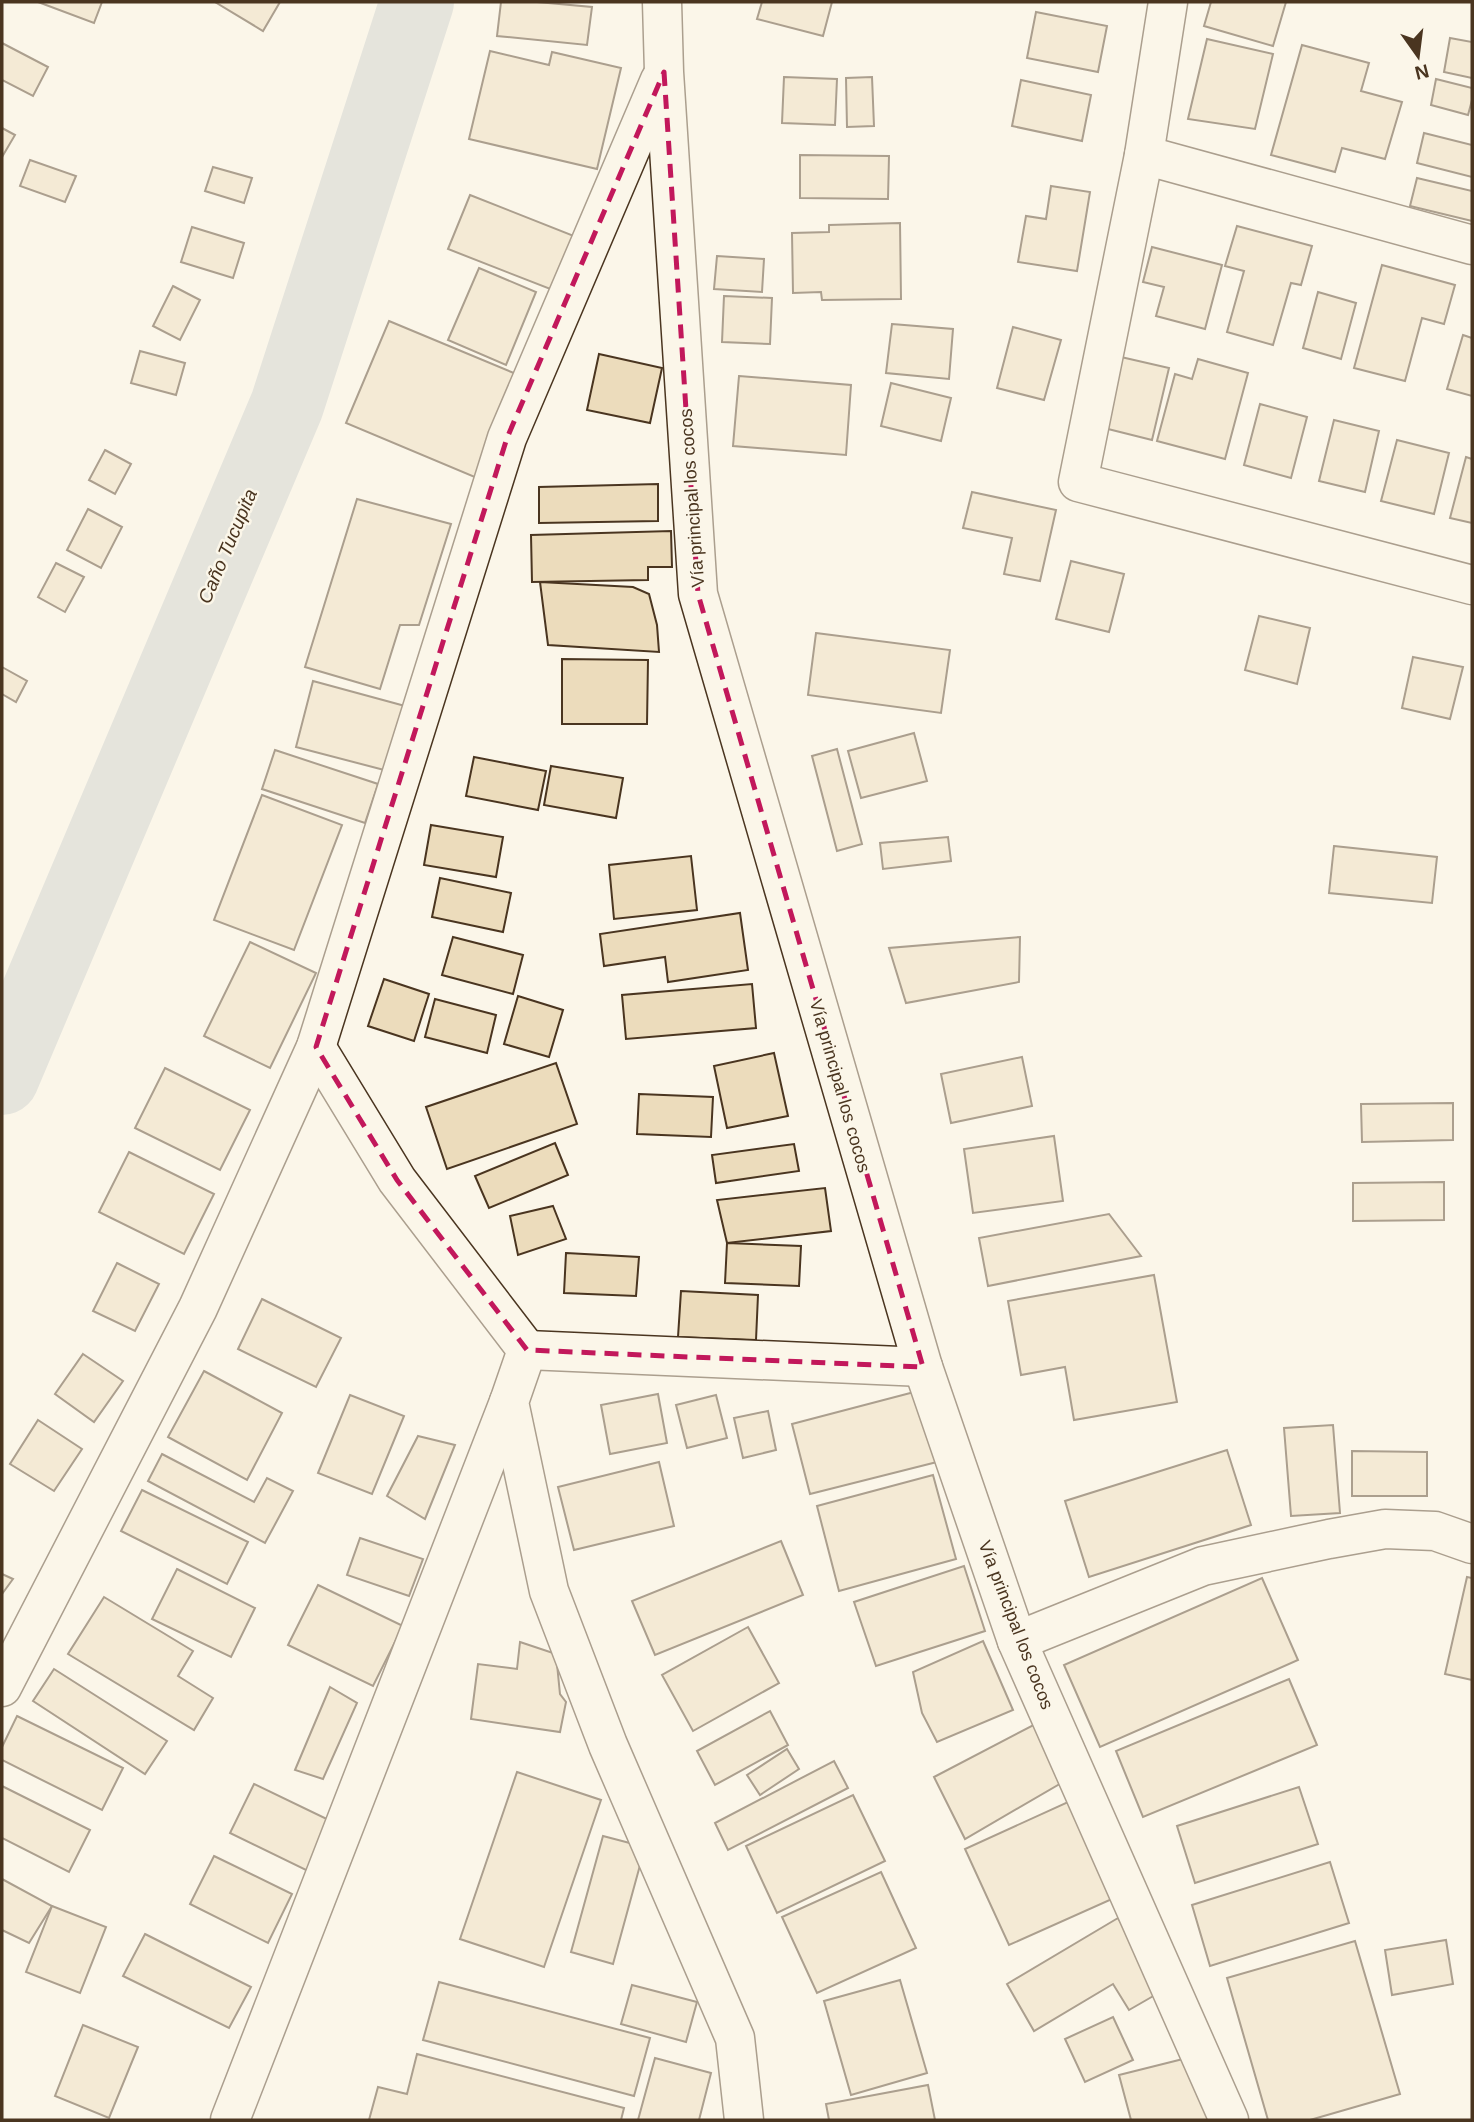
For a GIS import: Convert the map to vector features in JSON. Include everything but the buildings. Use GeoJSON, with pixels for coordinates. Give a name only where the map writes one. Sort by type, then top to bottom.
{"type":"FeatureCollection","features":[{"type":"Feature","properties":{"kind":"street","name":"Vía principal los cocos"},"geometry":{"type":"LineString","coordinates":[[662,2],[664,72],[698,594],[923,1367],[1017,1641],[1229,2120]]}},
{"type":"Feature","properties":{"kind":"street"},"geometry":{"type":"LineString","coordinates":[[1168,2],[1144,155],[1078,482],[1472,585]]}},
{"type":"Feature","properties":{"kind":"street"},"geometry":{"type":"LineString","coordinates":[[2,1686],[198,1308],[316,1047],[507,438],[664,72]]}},
{"type":"Feature","properties":{"kind":"street"},"geometry":{"type":"LineString","coordinates":[[1144,155],[1472,245]]}},
{"type":"Feature","properties":{"kind":"street"},"geometry":{"type":"LineString","coordinates":[[316,1047],[397,1180],[527,1350]]}},
{"type":"Feature","properties":{"kind":"street"},"geometry":{"type":"LineString","coordinates":[[527,1350],[923,1367]]}},
{"type":"Feature","properties":{"kind":"street"},"geometry":{"type":"LineString","coordinates":[[230,2120],[527,1350]]}},
{"type":"Feature","properties":{"kind":"street"},"geometry":{"type":"LineString","coordinates":[[509,1402],[550,1591],[608,1745],[735,2038],[744,2120]]}},
{"type":"Feature","properties":{"kind":"street"},"geometry":{"type":"LineString","coordinates":[[1017,1641],[1203,1566],[1329,1539],[1385,1529],[1435,1531],[1472,1544]]}},
{"type":"Feature","properties":{"kind":"highlighted area"},"geometry":{"type":"Polygon","coordinates":[[[664,72],[698,594],[923,1367],[527,1350],[397,1180],[316,1047],[507,438],[664,72]]]}},
{"type":"Feature","properties":{"kind":"waterway","name":"Caño Tucupita"},"geometry":{"type":"LineString","coordinates":[[2,1078],[287,405],[417,2]]}}]}
